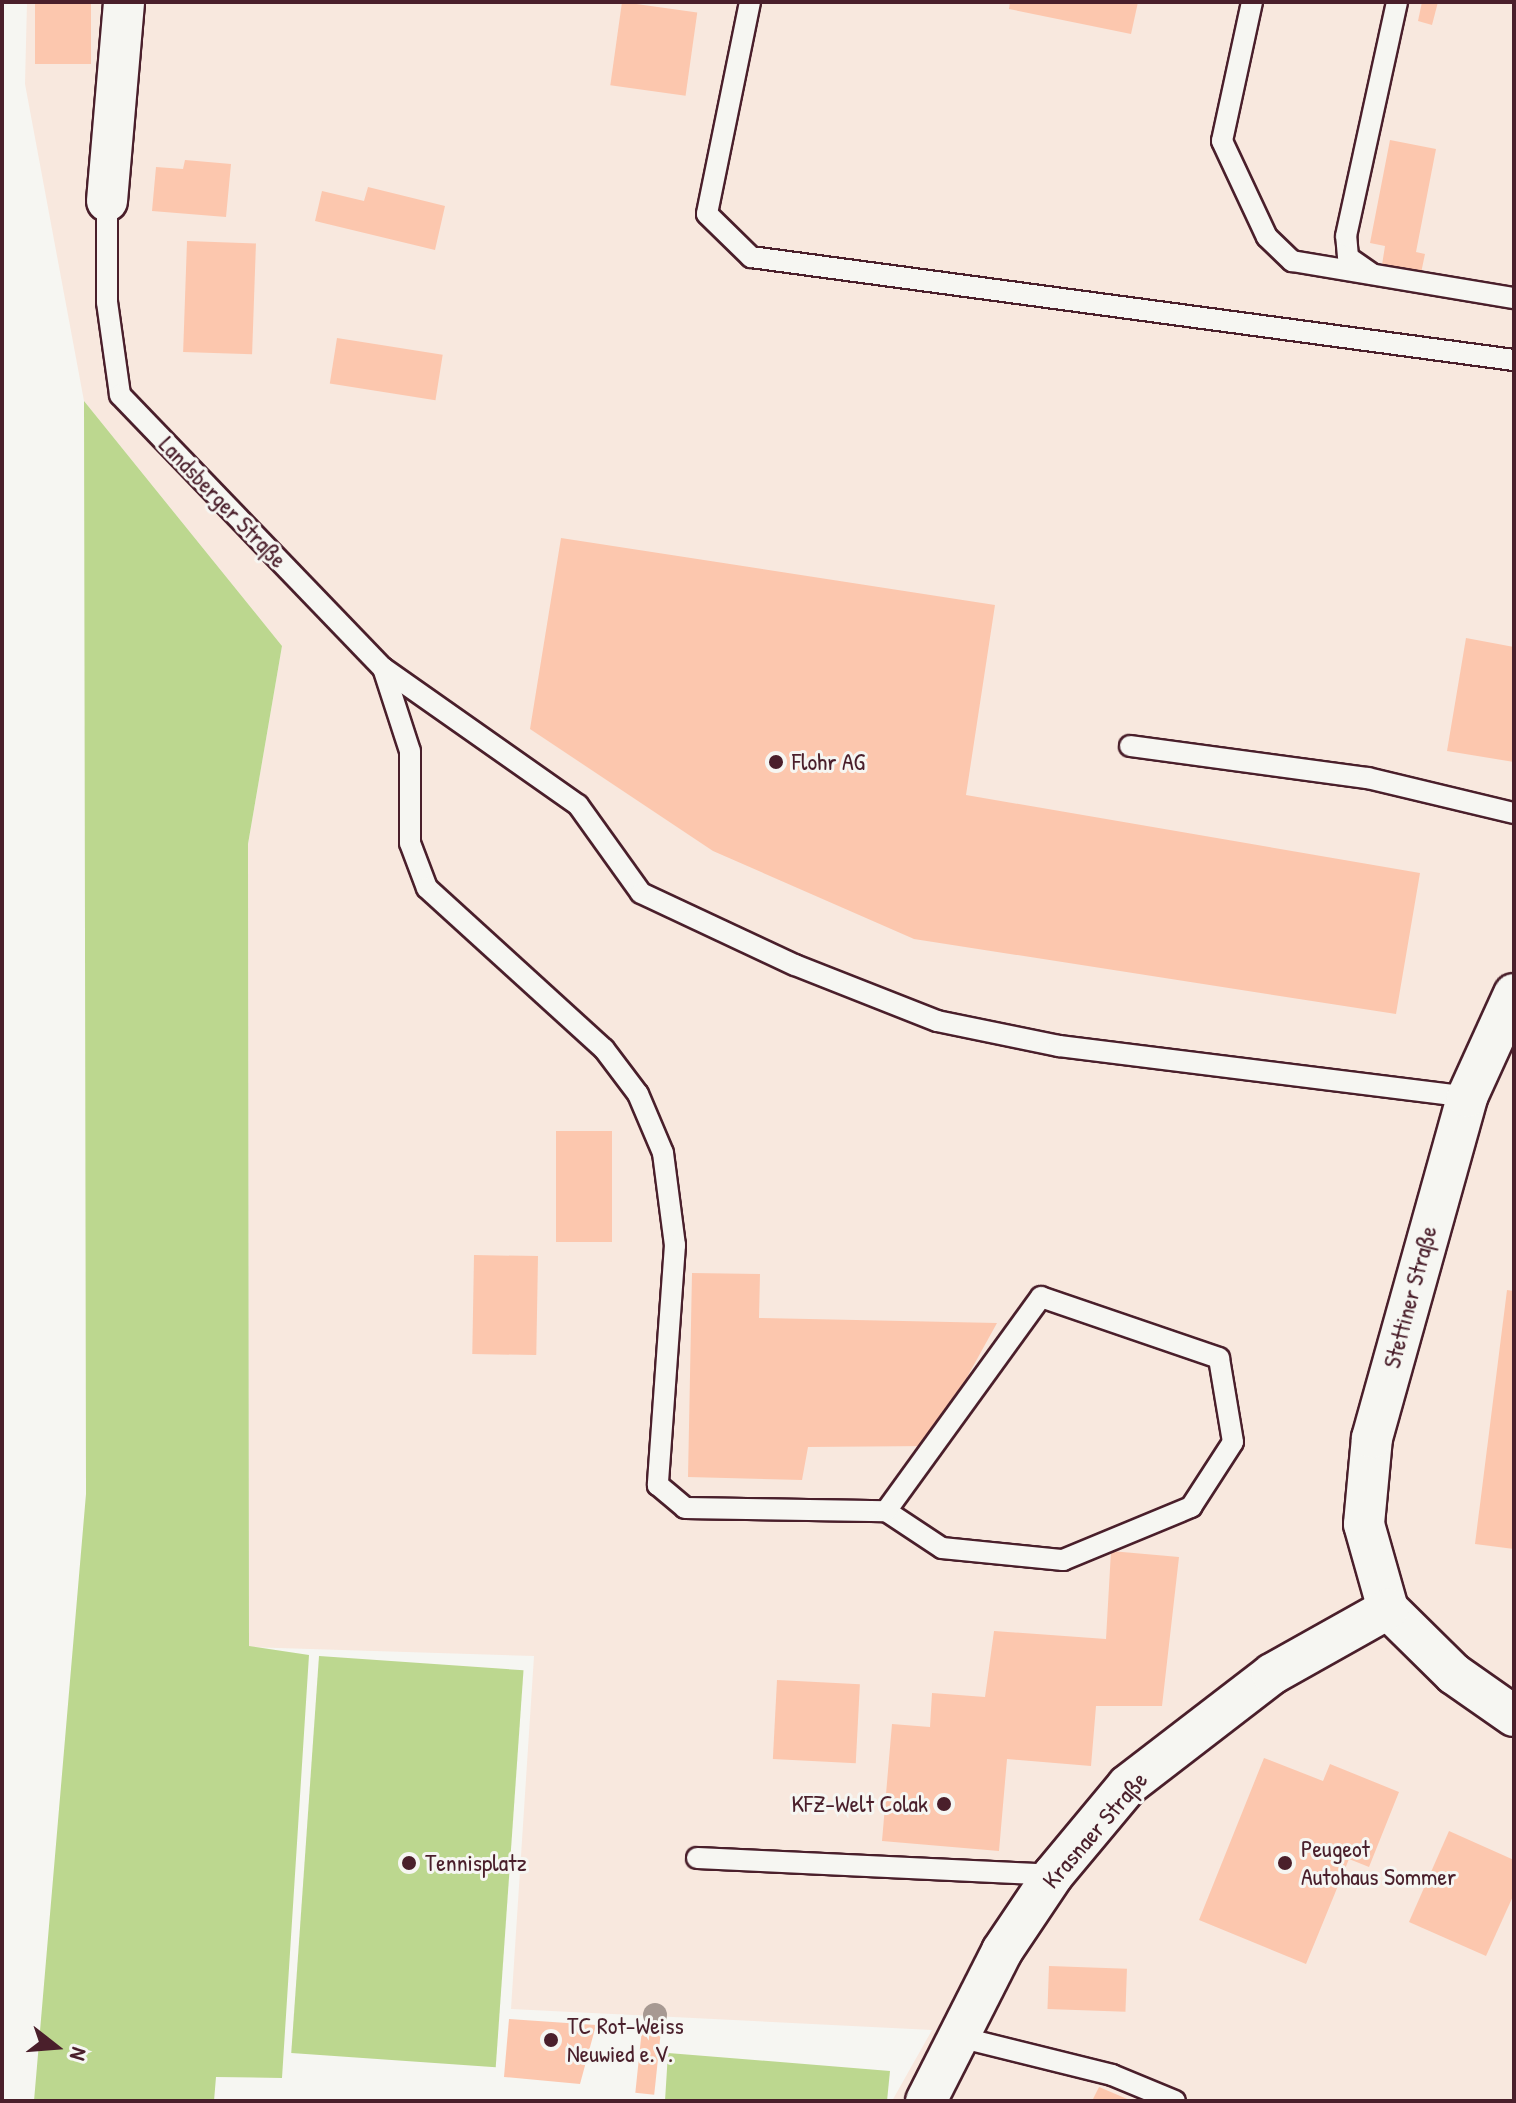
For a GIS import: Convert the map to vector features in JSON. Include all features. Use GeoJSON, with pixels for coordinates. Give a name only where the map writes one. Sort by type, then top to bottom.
{"type":"FeatureCollection","features":[{"type":"Feature","properties":{"kind":"street","name":"Landsberger Straße"},"geometry":{"type":"LineString","coordinates":[[107,201],[124,2]]}},
{"type":"Feature","properties":{"kind":"street","name":"Stettiner Straße"},"geometry":{"type":"LineString","coordinates":[[1388,1609],[1364,1524],[1372,1438],[1467,1097],[1514,994]]}},
{"type":"Feature","properties":{"kind":"street"},"geometry":{"type":"LineString","coordinates":[[1388,1609],[1454,1674],[1514,1716]]}},
{"type":"Feature","properties":{"kind":"street","name":"Krasnaer Straße"},"geometry":{"type":"LineString","coordinates":[[926,2101],[959,2037],[1053,1875],[1128,1785],[1182,1738],[1272,1674],[1388,1609]]}},
{"type":"Feature","properties":{"kind":"lane"},"geometry":{"type":"LineString","coordinates":[[750,2],[707,214],[751,257],[1514,360]]}},
{"type":"Feature","properties":{"kind":"lane"},"geometry":{"type":"LineString","coordinates":[[1252,2],[1222,141],[1239,189],[1267,237],[1292,261],[1378,278],[1514,298]]}},
{"type":"Feature","properties":{"kind":"lane"},"geometry":{"type":"LineString","coordinates":[[1378,278],[1348,257],[1346,236],[1397,2]]}},
{"type":"Feature","properties":{"kind":"lane","name":"Landsberger Straße"},"geometry":{"type":"LineString","coordinates":[[107,201],[107,302],[120,395],[383,668],[410,751],[414,854],[427,888],[604,1049],[638,1094],[663,1153],[675,1245],[658,1485],[685,1508],[886,1511]]}},
{"type":"Feature","properties":{"kind":"lane"},"geometry":{"type":"LineString","coordinates":[[383,668],[578,805],[641,893],[809,971],[937,1021],[1059,1046],[1467,1097]]}},
{"type":"Feature","properties":{"kind":"lane"},"geometry":{"type":"LineString","coordinates":[[1130,746],[1368,778],[1514,813]]}},
{"type":"Feature","properties":{"kind":"lane"},"geometry":{"type":"LineString","coordinates":[[1041,1297],[1219,1358],[1233,1442],[1191,1507],[1063,1560],[942,1548],[886,1511],[1041,1297]]}},
{"type":"Feature","properties":{"kind":"lane"},"geometry":{"type":"LineString","coordinates":[[697,1858],[1053,1875]]}},
{"type":"Feature","properties":{"kind":"lane"},"geometry":{"type":"LineString","coordinates":[[959,2037],[1112,2075],[1175,2101]]}},
{"type":"Feature","properties":{"kind":"shaded area"},"geometry":{"type":"Polygon","coordinates":[[[27,2],[1514,2],[1514,2101],[892,2101],[932,2030],[511,2009],[534,1656],[249,1647],[248,844],[282,646],[84,401],[25,84],[27,2]]]}},
{"type":"Feature","properties":{"kind":"green space"},"geometry":{"type":"Polygon","coordinates":[[[84,401],[282,646],[248,844],[249,1646],[309,1655],[282,2078],[216,2077],[214,2101],[34,2101],[86,1494],[84,401]]]}},
{"type":"Feature","properties":{"kind":"green space","name":"Tennisplatz"},"geometry":{"type":"Polygon","coordinates":[[[319,1656],[524,1670],[496,2067],[291,2053],[319,1656]]]}},
{"type":"Feature","properties":{"kind":"green space"},"geometry":{"type":"Polygon","coordinates":[[[668,2053],[890,2071],[887,2101],[665,2101],[668,2053]]]}},
{"type":"Feature","properties":{"kind":"building"},"geometry":{"type":"Polygon","coordinates":[[[35,2],[91,2],[91,64],[35,64],[35,2]]]}},
{"type":"Feature","properties":{"kind":"building"},"geometry":{"type":"Polygon","coordinates":[[[622,2],[697,13],[686,96],[610,85],[622,2]]]}},
{"type":"Feature","properties":{"kind":"building"},"geometry":{"type":"Polygon","coordinates":[[[1010,2],[1138,2],[1131,34],[1009,9],[1010,2]]]}},
{"type":"Feature","properties":{"kind":"building"},"geometry":{"type":"Polygon","coordinates":[[[1422,2],[1438,2],[1432,25],[1418,21],[1422,2]]]}},
{"type":"Feature","properties":{"kind":"building"},"geometry":{"type":"Polygon","coordinates":[[[1390,140],[1436,149],[1416,252],[1425,254],[1421,273],[1382,265],[1385,246],[1370,243],[1390,140]]]}},
{"type":"Feature","properties":{"kind":"building"},"geometry":{"type":"Polygon","coordinates":[[[185,160],[231,164],[226,217],[152,211],[156,167],[183,169],[185,160]]]}},
{"type":"Feature","properties":{"kind":"building"},"geometry":{"type":"Polygon","coordinates":[[[368,187],[445,206],[435,250],[315,221],[322,191],[364,201],[368,187]]]}},
{"type":"Feature","properties":{"kind":"building"},"geometry":{"type":"Polygon","coordinates":[[[187,241],[256,243],[252,354],[183,352],[187,241]]]}},
{"type":"Feature","properties":{"kind":"building"},"geometry":{"type":"Polygon","coordinates":[[[337,338],[443,355],[435,400],[330,383],[337,338]]]}},
{"type":"Feature","properties":{"kind":"building","name":"Flohr AG"},"geometry":{"type":"Polygon","coordinates":[[[561,538],[995,605],[966,795],[1420,873],[1396,1014],[914,939],[713,851],[530,729],[561,538]]]}},
{"type":"Feature","properties":{"kind":"building"},"geometry":{"type":"Polygon","coordinates":[[[1466,638],[1514,647],[1514,762],[1447,751],[1466,638]]]}},
{"type":"Feature","properties":{"kind":"building"},"geometry":{"type":"Polygon","coordinates":[[[556,1131],[612,1131],[612,1242],[556,1242],[556,1131]]]}},
{"type":"Feature","properties":{"kind":"building"},"geometry":{"type":"Polygon","coordinates":[[[474,1255],[538,1256],[536,1355],[472,1354],[474,1255]]]}},
{"type":"Feature","properties":{"kind":"building"},"geometry":{"type":"Polygon","coordinates":[[[692,1273],[760,1274],[759,1318],[997,1323],[929,1446],[808,1447],[802,1480],[688,1477],[692,1273]]]}},
{"type":"Feature","properties":{"kind":"building"},"geometry":{"type":"Polygon","coordinates":[[[1507,1290],[1514,1291],[1514,1549],[1475,1544],[1507,1290]]]}},
{"type":"Feature","properties":{"kind":"building"},"geometry":{"type":"Polygon","coordinates":[[[1111,1551],[1179,1557],[1162,1706],[1096,1706],[1091,1766],[1007,1759],[999,1851],[882,1841],[892,1724],[930,1727],[932,1693],[985,1697],[994,1631],[1106,1639],[1111,1551]]]}},
{"type":"Feature","properties":{"kind":"building"},"geometry":{"type":"Polygon","coordinates":[[[777,1680],[860,1684],[856,1763],[773,1759],[777,1680]]]}},
{"type":"Feature","properties":{"kind":"building","name":"Peugeot Autohaus Sommer"},"geometry":{"type":"Polygon","coordinates":[[[1264,1758],[1323,1781],[1330,1764],[1399,1792],[1369,1867],[1349,1859],[1306,1964],[1199,1920],[1264,1758]]]}},
{"type":"Feature","properties":{"kind":"building"},"geometry":{"type":"Polygon","coordinates":[[[1449,1831],[1514,1860],[1514,1894],[1486,1956],[1409,1922],[1449,1831]]]}},
{"type":"Feature","properties":{"kind":"building"},"geometry":{"type":"Polygon","coordinates":[[[1049,1966],[1127,1969],[1125,2012],[1047,2009],[1049,1966]]]}},
{"type":"Feature","properties":{"kind":"building","name":"TC Rot-Weiss Neuwied e.V."},"geometry":{"type":"Polygon","coordinates":[[[509,2019],[596,2025],[580,2084],[504,2077],[509,2019]]]}},
{"type":"Feature","properties":{"kind":"building"},"geometry":{"type":"Polygon","coordinates":[[[642,2029],[661,2031],[654,2095],[635,2093],[642,2029]]]}},
{"type":"Feature","properties":{"kind":"building"},"geometry":{"type":"Polygon","coordinates":[[[1099,2087],[1132,2101],[1092,2101],[1099,2087]]]}},
{"type":"Feature","properties":{"kind":"place","name":"Flohr AG"},"geometry":{"type":"Point","coordinates":[776,762]}},
{"type":"Feature","properties":{"kind":"place","name":"KFZ-Welt Colak"},"geometry":{"type":"Point","coordinates":[944,1804]}},
{"type":"Feature","properties":{"kind":"place","name":"Tennisplatz"},"geometry":{"type":"Point","coordinates":[409,1863]}},
{"type":"Feature","properties":{"kind":"place","name":"Peugeot Autohaus Sommer"},"geometry":{"type":"Point","coordinates":[1285,1863]}},
{"type":"Feature","properties":{"kind":"place","name":"TC Rot-Weiss Neuwied e.V."},"geometry":{"type":"Point","coordinates":[551,2040]}}]}
